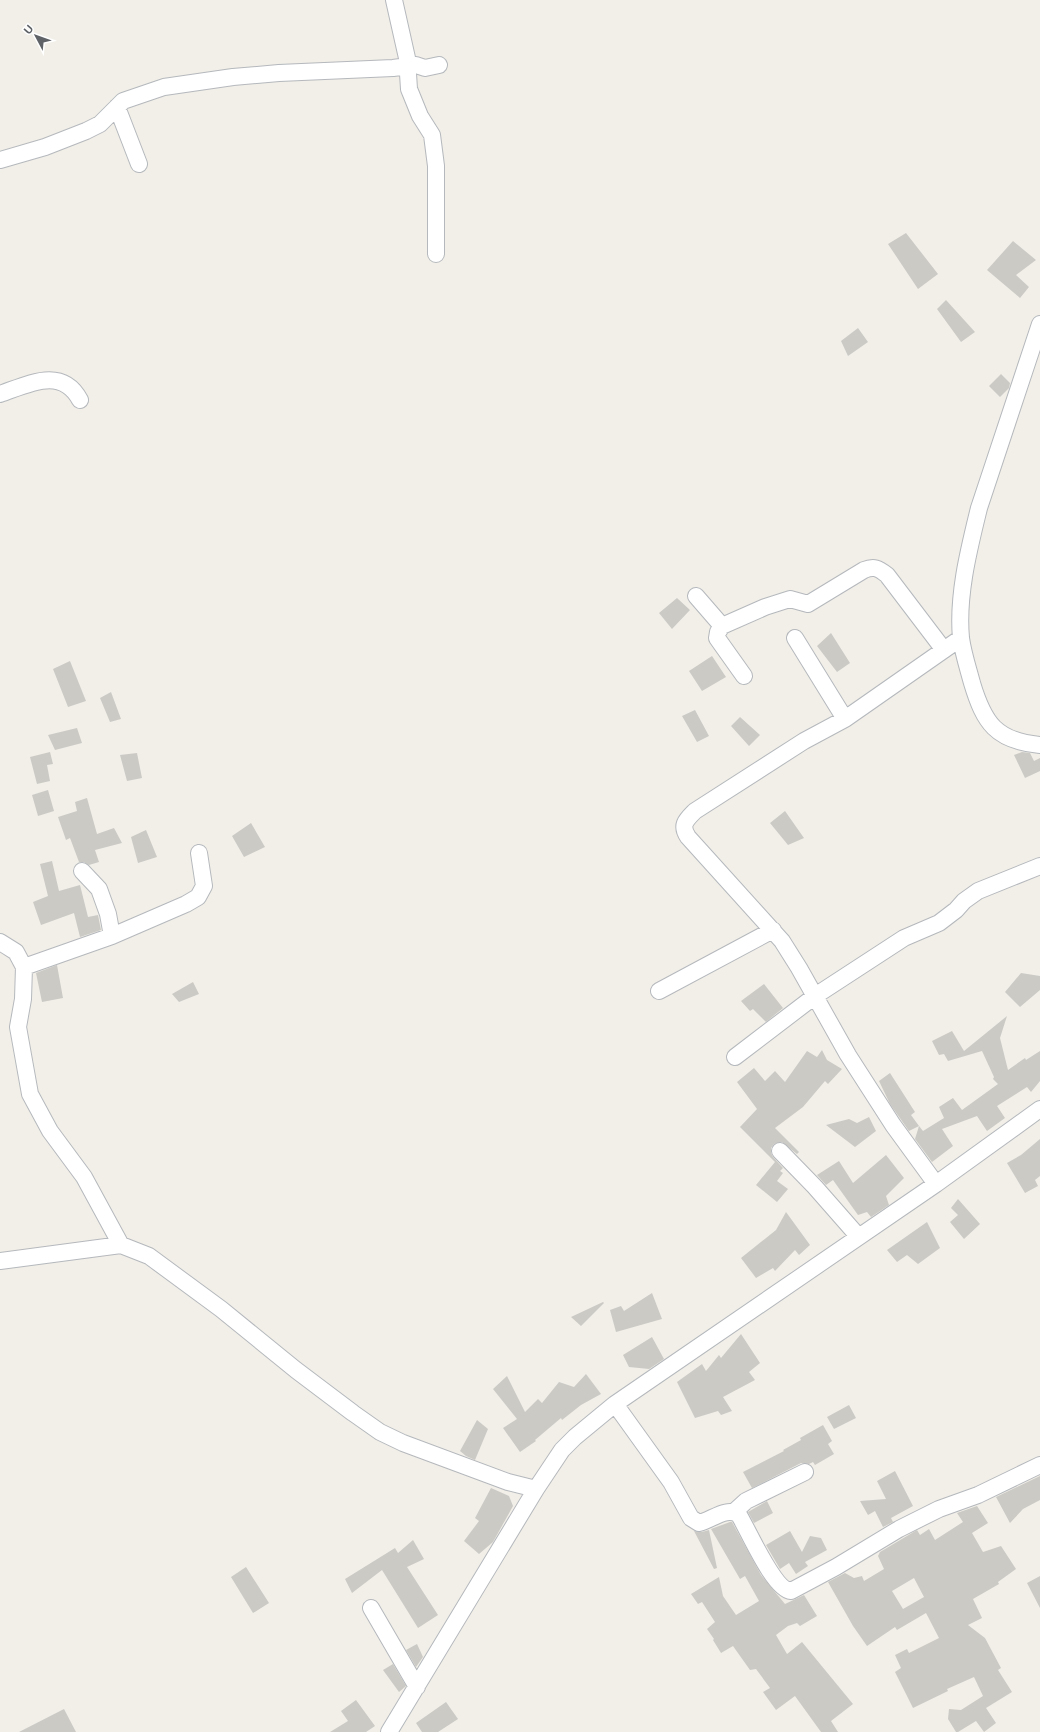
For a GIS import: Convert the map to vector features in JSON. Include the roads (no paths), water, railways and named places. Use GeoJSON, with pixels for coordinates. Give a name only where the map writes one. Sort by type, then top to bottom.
{"type":"FeatureCollection","features":[{"type":"Feature","properties":{"kind":"street"},"geometry":{"type":"LineString","coordinates":[[394,0],[407,58],[409,90],[420,116],[432,135],[436,166],[436,254]]}},
{"type":"Feature","properties":{"kind":"street"},"geometry":{"type":"LineString","coordinates":[[0,160],[45,147],[86,132],[100,124],[123,101],[164,87],[202,81],[280,73],[416,65],[424,68],[439,65]]}},
{"type":"Feature","properties":{"kind":"street"},"geometry":{"type":"LineString","coordinates":[[117,107],[139,164]]}},
{"type":"Feature","properties":{"kind":"street"},"geometry":{"type":"LineString","coordinates":[[1040,324],[976,520],[966,568],[962,599],[961,638],[967,667],[980,708],[990,724],[1000,733],[1012,739],[1040,745]]}},
{"type":"Feature","properties":{"kind":"street"},"geometry":{"type":"LineString","coordinates":[[0,394],[33,383],[55,380],[65,383],[75,392],[80,400]]}},
{"type":"Feature","properties":{"kind":"street"},"geometry":{"type":"LineString","coordinates":[[744,676],[717,638],[718,632],[722,626],[765,606],[790,599],[808,604],[864,570],[872,567],[879,568],[886,576],[944,650]]}},
{"type":"Feature","properties":{"kind":"street"},"geometry":{"type":"LineString","coordinates":[[696,596],[722,626]]}},
{"type":"Feature","properties":{"kind":"street"},"geometry":{"type":"LineString","coordinates":[[795,638],[845,719]]}},
{"type":"Feature","properties":{"kind":"street"},"geometry":{"type":"LineString","coordinates":[[936,1184],[893,1125],[852,1062],[799,968],[773,930],[688,837],[684,831],[683,825],[695,811],[804,741],[845,719],[961,638]]}},
{"type":"Feature","properties":{"kind":"street"},"geometry":{"type":"LineString","coordinates":[[24,967],[112,936],[186,904],[198,897],[204,886],[199,853]]}},
{"type":"Feature","properties":{"kind":"street"},"geometry":{"type":"LineString","coordinates":[[735,1057],[815,996],[904,938],[939,923],[978,891],[1040,866]]}},
{"type":"Feature","properties":{"kind":"street"},"geometry":{"type":"LineString","coordinates":[[82,871],[99,889],[108,914],[112,936]]}},
{"type":"Feature","properties":{"kind":"street"},"geometry":{"type":"LineString","coordinates":[[659,991],[773,930]]}},
{"type":"Feature","properties":{"kind":"street"},"geometry":{"type":"LineString","coordinates":[[0,942],[16,952],[24,967],[23,999],[18,1027],[30,1094],[50,1131],[84,1177],[121,1245]]}},
{"type":"Feature","properties":{"kind":"street"},"geometry":{"type":"LineString","coordinates":[[389,1732],[536,1489],[562,1450],[575,1437],[615,1404],[858,1236],[1038,1116]]}},
{"type":"Feature","properties":{"kind":"street"},"geometry":{"type":"LineString","coordinates":[[780,1151],[816,1187],[858,1236]]}},
{"type":"Feature","properties":{"kind":"street"},"geometry":{"type":"LineString","coordinates":[[0,1261],[121,1245],[149,1256],[221,1309],[302,1375],[380,1432],[403,1443],[508,1482],[536,1489]]}},
{"type":"Feature","properties":{"kind":"street"},"geometry":{"type":"LineString","coordinates":[[615,1404],[671,1482],[691,1518],[699,1523],[706,1522],[726,1512],[734,1512],[739,1515],[766,1566],[786,1591],[791,1591],[836,1567],[898,1530],[939,1509],[978,1495],[1040,1465]]}},
{"type":"Feature","properties":{"kind":"street"},"geometry":{"type":"LineString","coordinates":[[734,1512],[746,1501],[805,1472]]}},
{"type":"Feature","properties":{"kind":"street"},"geometry":{"type":"LineString","coordinates":[[371,1608],[417,1687]]}}]}
